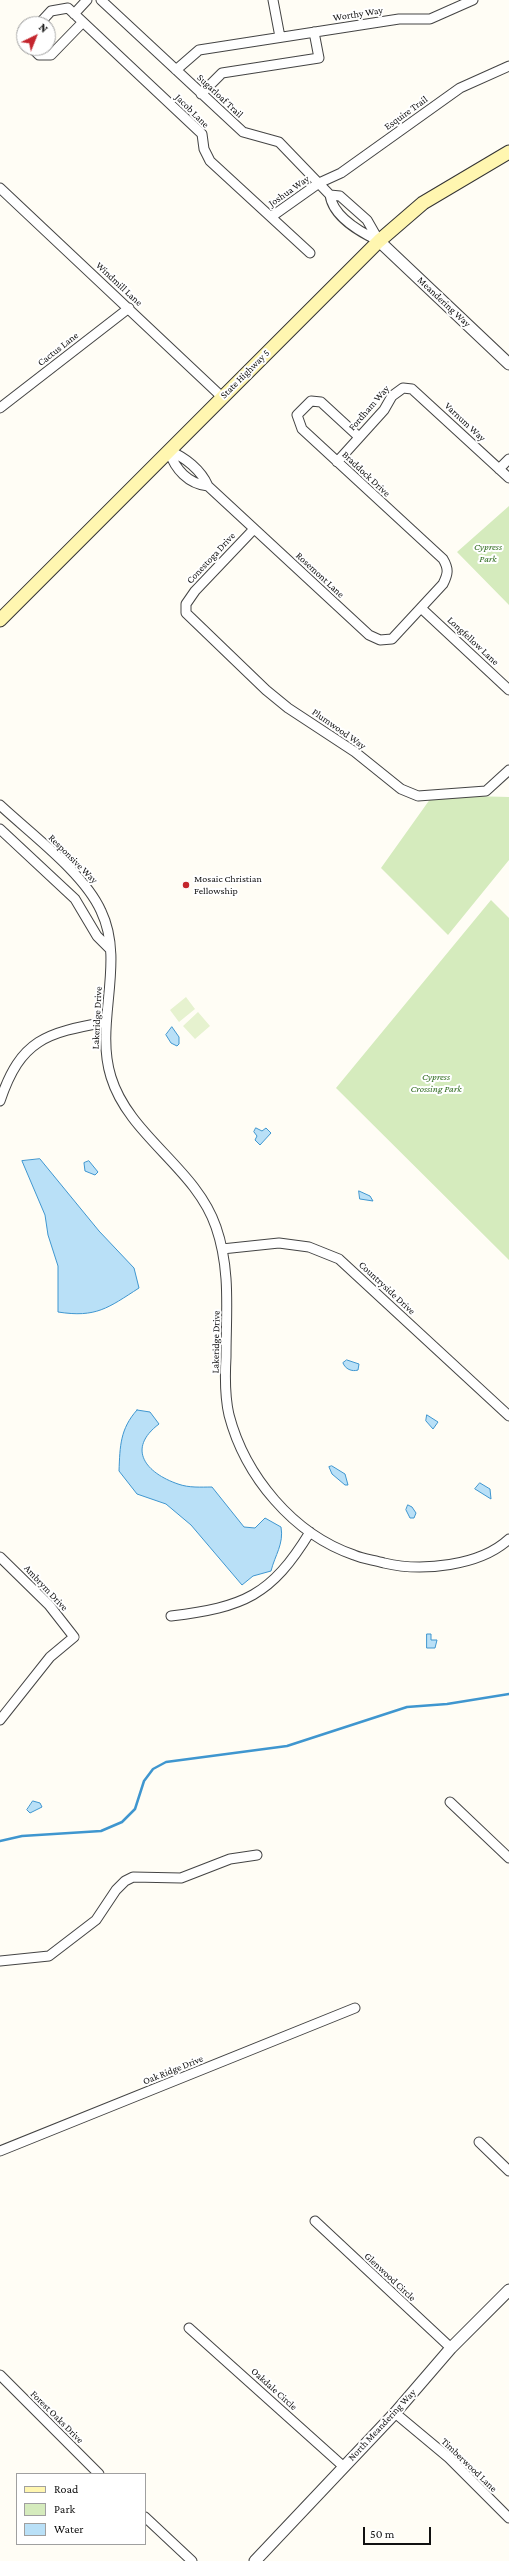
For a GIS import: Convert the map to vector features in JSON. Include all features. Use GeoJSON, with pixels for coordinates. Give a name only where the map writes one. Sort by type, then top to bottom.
{"type":"FeatureCollection","features":[{"type":"Feature","properties":{"kind":"main road","name":"State Highway 5"},"geometry":{"type":"LineString","coordinates":[[0,620],[379,241],[428,199],[509,152]]}},
{"type":"Feature","properties":{"kind":"street"},"geometry":{"type":"LineString","coordinates":[[74,14],[87,0]]}},
{"type":"Feature","properties":{"kind":"street","name":"Sugarloaf Trail"},"geometry":{"type":"LineString","coordinates":[[101,0],[243,132],[279,142],[330,195],[332,206],[358,230],[379,241]]}},
{"type":"Feature","properties":{"kind":"street"},"geometry":{"type":"LineString","coordinates":[[273,0],[280,37]]}},
{"type":"Feature","properties":{"kind":"street","name":"Worthy Way"},"geometry":{"type":"LineString","coordinates":[[176,70],[199,50],[399,19],[430,19],[473,0]]}},
{"type":"Feature","properties":{"kind":"street","name":"Jacob Lane"},"geometry":{"type":"LineString","coordinates":[[46,16],[51,11],[68,8],[202,134],[204,149],[210,161],[310,253]]}},
{"type":"Feature","properties":{"kind":"street"},"geometry":{"type":"LineString","coordinates":[[56,50],[83,22]]}},
{"type":"Feature","properties":{"kind":"street"},"geometry":{"type":"LineString","coordinates":[[201,94],[222,73],[319,58],[314,32]]}},
{"type":"Feature","properties":{"kind":"street","name":"Esquire Trail"},"geometry":{"type":"LineString","coordinates":[[319,183],[341,173],[460,88],[509,66]]}},
{"type":"Feature","properties":{"kind":"street","name":"Joshua Way"},"geometry":{"type":"LineString","coordinates":[[271,216],[319,183]]}},
{"type":"Feature","properties":{"kind":"street","name":"Windmill Lane"},"geometry":{"type":"LineString","coordinates":[[0,188],[222,397]]}},
{"type":"Feature","properties":{"kind":"street","name":"Sugarloaf Trail"},"geometry":{"type":"LineString","coordinates":[[330,195],[340,196],[367,220],[379,241]]}},
{"type":"Feature","properties":{"kind":"street","name":"Meandering Way"},"geometry":{"type":"LineString","coordinates":[[379,241],[509,364]]}},
{"type":"Feature","properties":{"kind":"street","name":"Cactus Lane"},"geometry":{"type":"LineString","coordinates":[[0,408],[129,308]]}},
{"type":"Feature","properties":{"kind":"street","name":"Fordham Way"},"geometry":{"type":"LineString","coordinates":[[337,462],[384,410],[392,396],[403,388]]}},
{"type":"Feature","properties":{"kind":"street","name":"Varnum Way"},"geometry":{"type":"LineString","coordinates":[[403,388],[412,389],[509,478]]}},
{"type":"Feature","properties":{"kind":"street","name":"Braddock Drive"},"geometry":{"type":"LineString","coordinates":[[359,437],[321,402],[311,401],[297,415],[302,430],[443,560],[448,567],[448,575],[443,584],[421,608]]}},
{"type":"Feature","properties":{"kind":"street","name":"Rosemont Lane"},"geometry":{"type":"LineString","coordinates":[[169,451],[182,456],[204,478],[208,486],[369,635],[380,640],[392,639],[421,608]]}},
{"type":"Feature","properties":{"kind":"street"},"geometry":{"type":"LineString","coordinates":[[499,469],[509,459]]}},
{"type":"Feature","properties":{"kind":"street","name":"Conestoga Drive"},"geometry":{"type":"LineString","coordinates":[[186,604],[195,591],[254,529]]}},
{"type":"Feature","properties":{"kind":"street","name":"Plumwood Way"},"geometry":{"type":"LineString","coordinates":[[186,604],[186,613],[266,690],[288,708],[355,752],[401,789],[418,796],[486,791],[509,770]]}},
{"type":"Feature","properties":{"kind":"street","name":"Longfellow Lane"},"geometry":{"type":"LineString","coordinates":[[421,608],[509,690]]}},
{"type":"Feature","properties":{"kind":"street","name":"Responsive Way"},"geometry":{"type":"LineString","coordinates":[[0,805],[91,893],[108,930],[109,948]]}},
{"type":"Feature","properties":{"kind":"street"},"geometry":{"type":"LineString","coordinates":[[0,830],[75,899],[97,936],[109,948]]}},
{"type":"Feature","properties":{"kind":"street","name":"Lakeridge Drive"},"geometry":{"type":"LineString","coordinates":[[109,948],[110,969],[106,1022],[106,1053],[111,1078],[122,1102],[197,1189],[216,1226],[228,1280],[226,1358],[228,1413],[240,1447],[258,1479],[286,1514],[310,1532],[352,1555],[400,1567],[436,1568],[482,1555],[509,1539]]}},
{"type":"Feature","properties":{"kind":"street"},"geometry":{"type":"LineString","coordinates":[[0,1101],[8,1078],[35,1044],[61,1030],[106,1022]]}},
{"type":"Feature","properties":{"kind":"street","name":"Countryside Drive"},"geometry":{"type":"LineString","coordinates":[[222,1249],[279,1243],[309,1247],[339,1259],[509,1416]]}},
{"type":"Feature","properties":{"kind":"street"},"geometry":{"type":"LineString","coordinates":[[171,1616],[194,1613],[254,1597],[272,1583],[293,1560],[310,1532]]}},
{"type":"Feature","properties":{"kind":"street","name":"Ambrym Drive"},"geometry":{"type":"LineString","coordinates":[[0,1557],[49,1605],[74,1637],[50,1657],[0,1720]]}},
{"type":"Feature","properties":{"kind":"street"},"geometry":{"type":"LineString","coordinates":[[450,1802],[509,1858]]}},
{"type":"Feature","properties":{"kind":"street"},"geometry":{"type":"LineString","coordinates":[[0,1961],[49,1956],[96,1920],[116,1890],[124,1881],[132,1877],[181,1878],[230,1859],[257,1855]]}},
{"type":"Feature","properties":{"kind":"street","name":"Oak Ridge Drive"},"geometry":{"type":"LineString","coordinates":[[0,2152],[355,2008]]}},
{"type":"Feature","properties":{"kind":"street"},"geometry":{"type":"LineString","coordinates":[[479,2142],[509,2171]]}},
{"type":"Feature","properties":{"kind":"street","name":"Glenwood Circle"},"geometry":{"type":"LineString","coordinates":[[315,2221],[451,2348]]}},
{"type":"Feature","properties":{"kind":"street","name":"North Meandering Way"},"geometry":{"type":"LineString","coordinates":[[255,2561],[395,2414],[451,2348],[509,2290]]}},
{"type":"Feature","properties":{"kind":"street","name":"Oakdale Circle"},"geometry":{"type":"LineString","coordinates":[[189,2328],[344,2467]]}},
{"type":"Feature","properties":{"kind":"street","name":"Forest Oaks Drive"},"geometry":{"type":"LineString","coordinates":[[0,2375],[98,2473]]}},
{"type":"Feature","properties":{"kind":"street","name":"Timberwood Lane"},"geometry":{"type":"LineString","coordinates":[[395,2414],[449,2458],[509,2518]]}},
{"type":"Feature","properties":{"kind":"street"},"geometry":{"type":"LineString","coordinates":[[146,2518],[192,2561]]}},
{"type":"Feature","properties":{"kind":"green space","name":"Cypress Park"},"geometry":{"type":"Polygon","coordinates":[[[509,506],[509,605],[457,552],[509,506]]]}},
{"type":"Feature","properties":{"kind":"green space"},"geometry":{"type":"Polygon","coordinates":[[[433,795],[509,797],[509,860],[448,935],[381,868],[433,795]]]}},
{"type":"Feature","properties":{"kind":"green space","name":"Cypress Crossing Park"},"geometry":{"type":"Polygon","coordinates":[[[491,900],[509,918],[509,1260],[336,1088],[491,900]]]}},
{"type":"Feature","properties":{"kind":"green space"},"geometry":{"type":"Polygon","coordinates":[[[186,997],[195,1009],[179,1022],[170,1010],[186,997]]]}},
{"type":"Feature","properties":{"kind":"green space"},"geometry":{"type":"Polygon","coordinates":[[[198,1012],[210,1026],[195,1039],[183,1026],[198,1012]]]}},
{"type":"Feature","properties":{"kind":"water"},"geometry":{"type":"Polygon","coordinates":[[[172,1027],[179,1037],[179,1044],[177,1046],[171,1043],[166,1035],[172,1027]]]}},
{"type":"Feature","properties":{"kind":"water"},"geometry":{"type":"Polygon","coordinates":[[[256,1128],[262,1131],[266,1128],[271,1133],[260,1145],[255,1140],[257,1136],[254,1132],[256,1128]]]}},
{"type":"Feature","properties":{"kind":"water"},"geometry":{"type":"Polygon","coordinates":[[[40,1159],[99,1231],[134,1268],[139,1288],[119,1301],[101,1310],[82,1314],[58,1312],[58,1266],[48,1235],[45,1215],[22,1161],[40,1159]]]}},
{"type":"Feature","properties":{"kind":"water"},"geometry":{"type":"Polygon","coordinates":[[[89,1161],[98,1172],[95,1175],[85,1171],[84,1163],[89,1161]]]}},
{"type":"Feature","properties":{"kind":"water"},"geometry":{"type":"Polygon","coordinates":[[[359,1191],[370,1196],[373,1201],[360,1199],[359,1191]]]}},
{"type":"Feature","properties":{"kind":"water"},"geometry":{"type":"Polygon","coordinates":[[[347,1360],[359,1364],[358,1370],[351,1370],[345,1367],[343,1363],[347,1360]]]}},
{"type":"Feature","properties":{"kind":"water"},"geometry":{"type":"Polygon","coordinates":[[[137,1410],[150,1412],[159,1424],[149,1433],[144,1442],[142,1451],[144,1459],[149,1467],[157,1474],[178,1484],[186,1486],[212,1487],[244,1527],[255,1528],[265,1518],[281,1527],[282,1533],[280,1544],[271,1571],[253,1576],[242,1585],[191,1525],[166,1504],[137,1494],[119,1471],[124,1431],[131,1417],[137,1410]]]}},
{"type":"Feature","properties":{"kind":"water"},"geometry":{"type":"Polygon","coordinates":[[[427,1415],[438,1422],[433,1429],[426,1421],[427,1415]]]}},
{"type":"Feature","properties":{"kind":"water"},"geometry":{"type":"Polygon","coordinates":[[[332,1466],[345,1474],[348,1485],[345,1485],[332,1474],[329,1467],[332,1466]]]}},
{"type":"Feature","properties":{"kind":"water"},"geometry":{"type":"Polygon","coordinates":[[[480,1483],[490,1489],[491,1499],[475,1489],[480,1483]]]}},
{"type":"Feature","properties":{"kind":"water"},"geometry":{"type":"Polygon","coordinates":[[[408,1505],[412,1507],[416,1513],[414,1518],[410,1518],[406,1510],[408,1505]]]}},
{"type":"Feature","properties":{"kind":"water"},"geometry":{"type":"Polygon","coordinates":[[[427,1634],[431,1634],[431,1640],[437,1640],[435,1648],[427,1648],[427,1634]]]}},
{"type":"Feature","properties":{"kind":"water"},"geometry":{"type":"Polygon","coordinates":[[[33,1801],[40,1803],[42,1807],[30,1813],[27,1810],[33,1801]]]}},
{"type":"Feature","properties":{"kind":"waterway"},"geometry":{"type":"LineString","coordinates":[[0,1841],[22,1836],[101,1831],[122,1822],[135,1809],[144,1781],[153,1769],[166,1762],[287,1746],[407,1707],[447,1704],[509,1694]]}},
{"type":"Feature","properties":{"kind":"place","name":"Mosaic Christian Fellowship"},"geometry":{"type":"Point","coordinates":[186,885]}}]}
